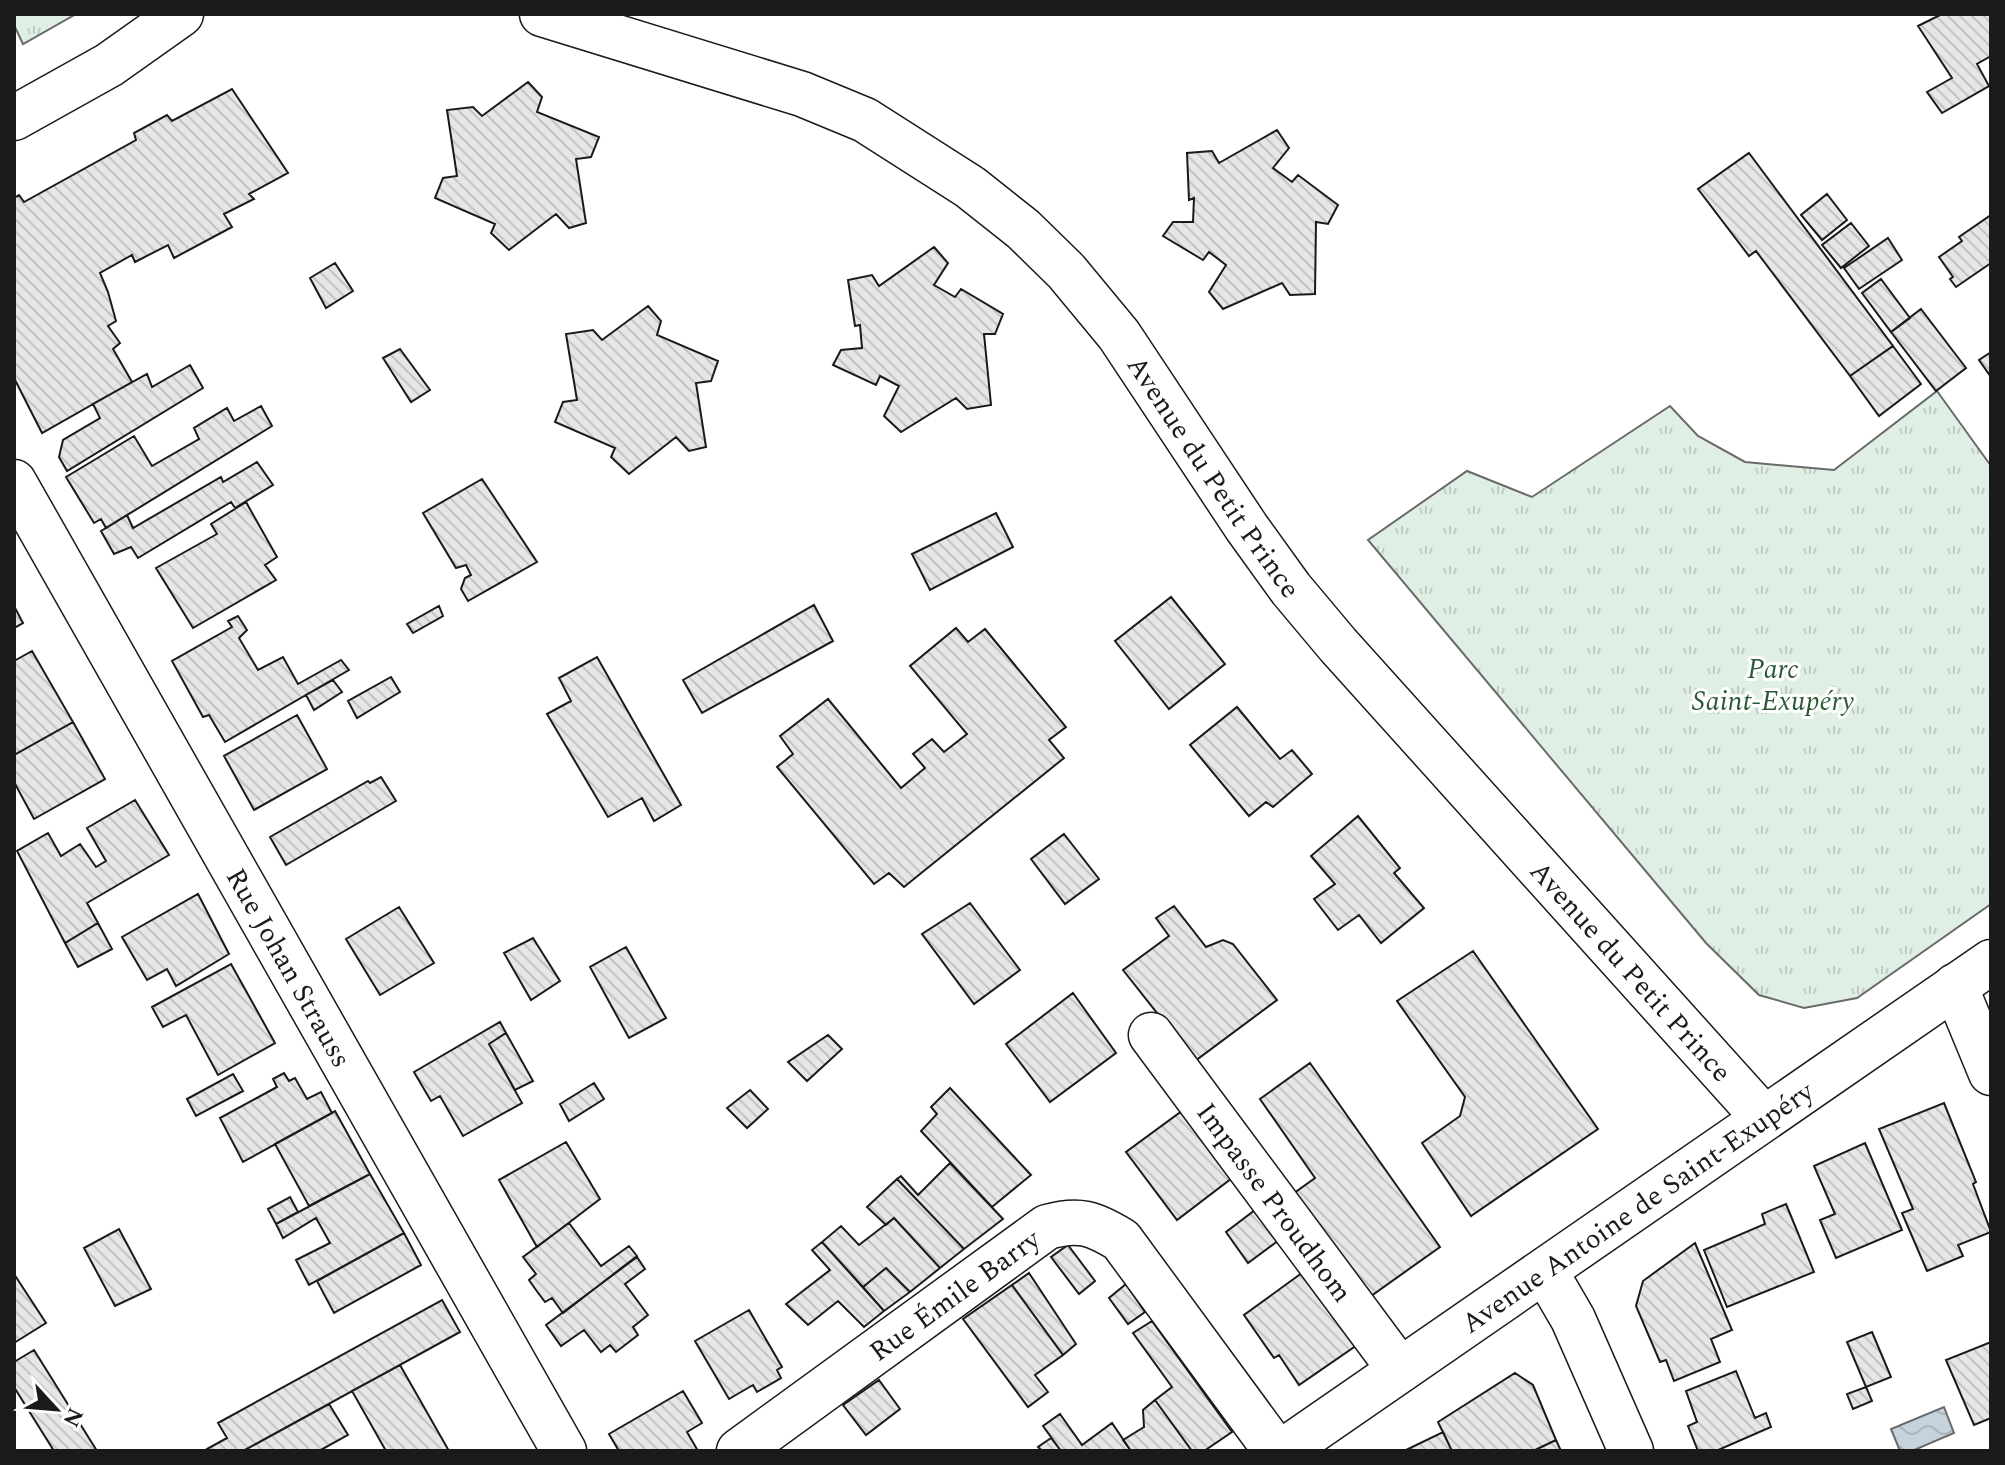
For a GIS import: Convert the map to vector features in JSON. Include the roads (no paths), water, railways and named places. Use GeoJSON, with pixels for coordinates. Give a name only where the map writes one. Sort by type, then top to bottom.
{"type":"FeatureCollection","features":[{"type":"Feature","properties":{"kind":"street"},"geometry":{"type":"LineString","coordinates":[[14,118],[109,65],[181,14]]}},
{"type":"Feature","properties":{"kind":"street","name":"Avenue du Petit Prince"},"geometry":{"type":"LineString","coordinates":[[542,14],[802,94],[865,120],[970,187],[1023,229],[1066,271],[1119,335],[1291,589],[1763,1117]]}},
{"type":"Feature","properties":{"kind":"street","name":"Rue Johan Strauss"},"geometry":{"type":"LineString","coordinates":[[14,482],[564,1451]]}},
{"type":"Feature","properties":{"kind":"street","name":"Avenue Antoine de Saint-Exupéry"},"geometry":{"type":"LineString","coordinates":[[1283,1451],[1991,962]]}},
{"type":"Feature","properties":{"kind":"street"},"geometry":{"type":"LineString","coordinates":[[1955,986],[1991,1073]]}},
{"type":"Feature","properties":{"kind":"street","name":"Impasse Proudhom"},"geometry":{"type":"LineString","coordinates":[[1151,1035],[1400,1370]]}},
{"type":"Feature","properties":{"kind":"street","name":"Rue Émile Barry"},"geometry":{"type":"LineString","coordinates":[[739,1451],[1047,1227],[1070,1221],[1098,1225],[1121,1240],[1276,1451]]}},
{"type":"Feature","properties":{"kind":"street"},"geometry":{"type":"LineString","coordinates":[[1545,1271],[1573,1319],[1631,1451]]}},
{"type":"Feature","properties":{"kind":"water"},"geometry":{"type":"Polygon","coordinates":[[[1944,1407],[1954,1433],[1912,1451],[1900,1451],[1891,1429],[1944,1407]]]}},
{"type":"Feature","properties":{"kind":"park label","name":"Parc Saint-Exupéry"},"geometry":{"type":"Point","coordinates":[1773,684]}}]}
